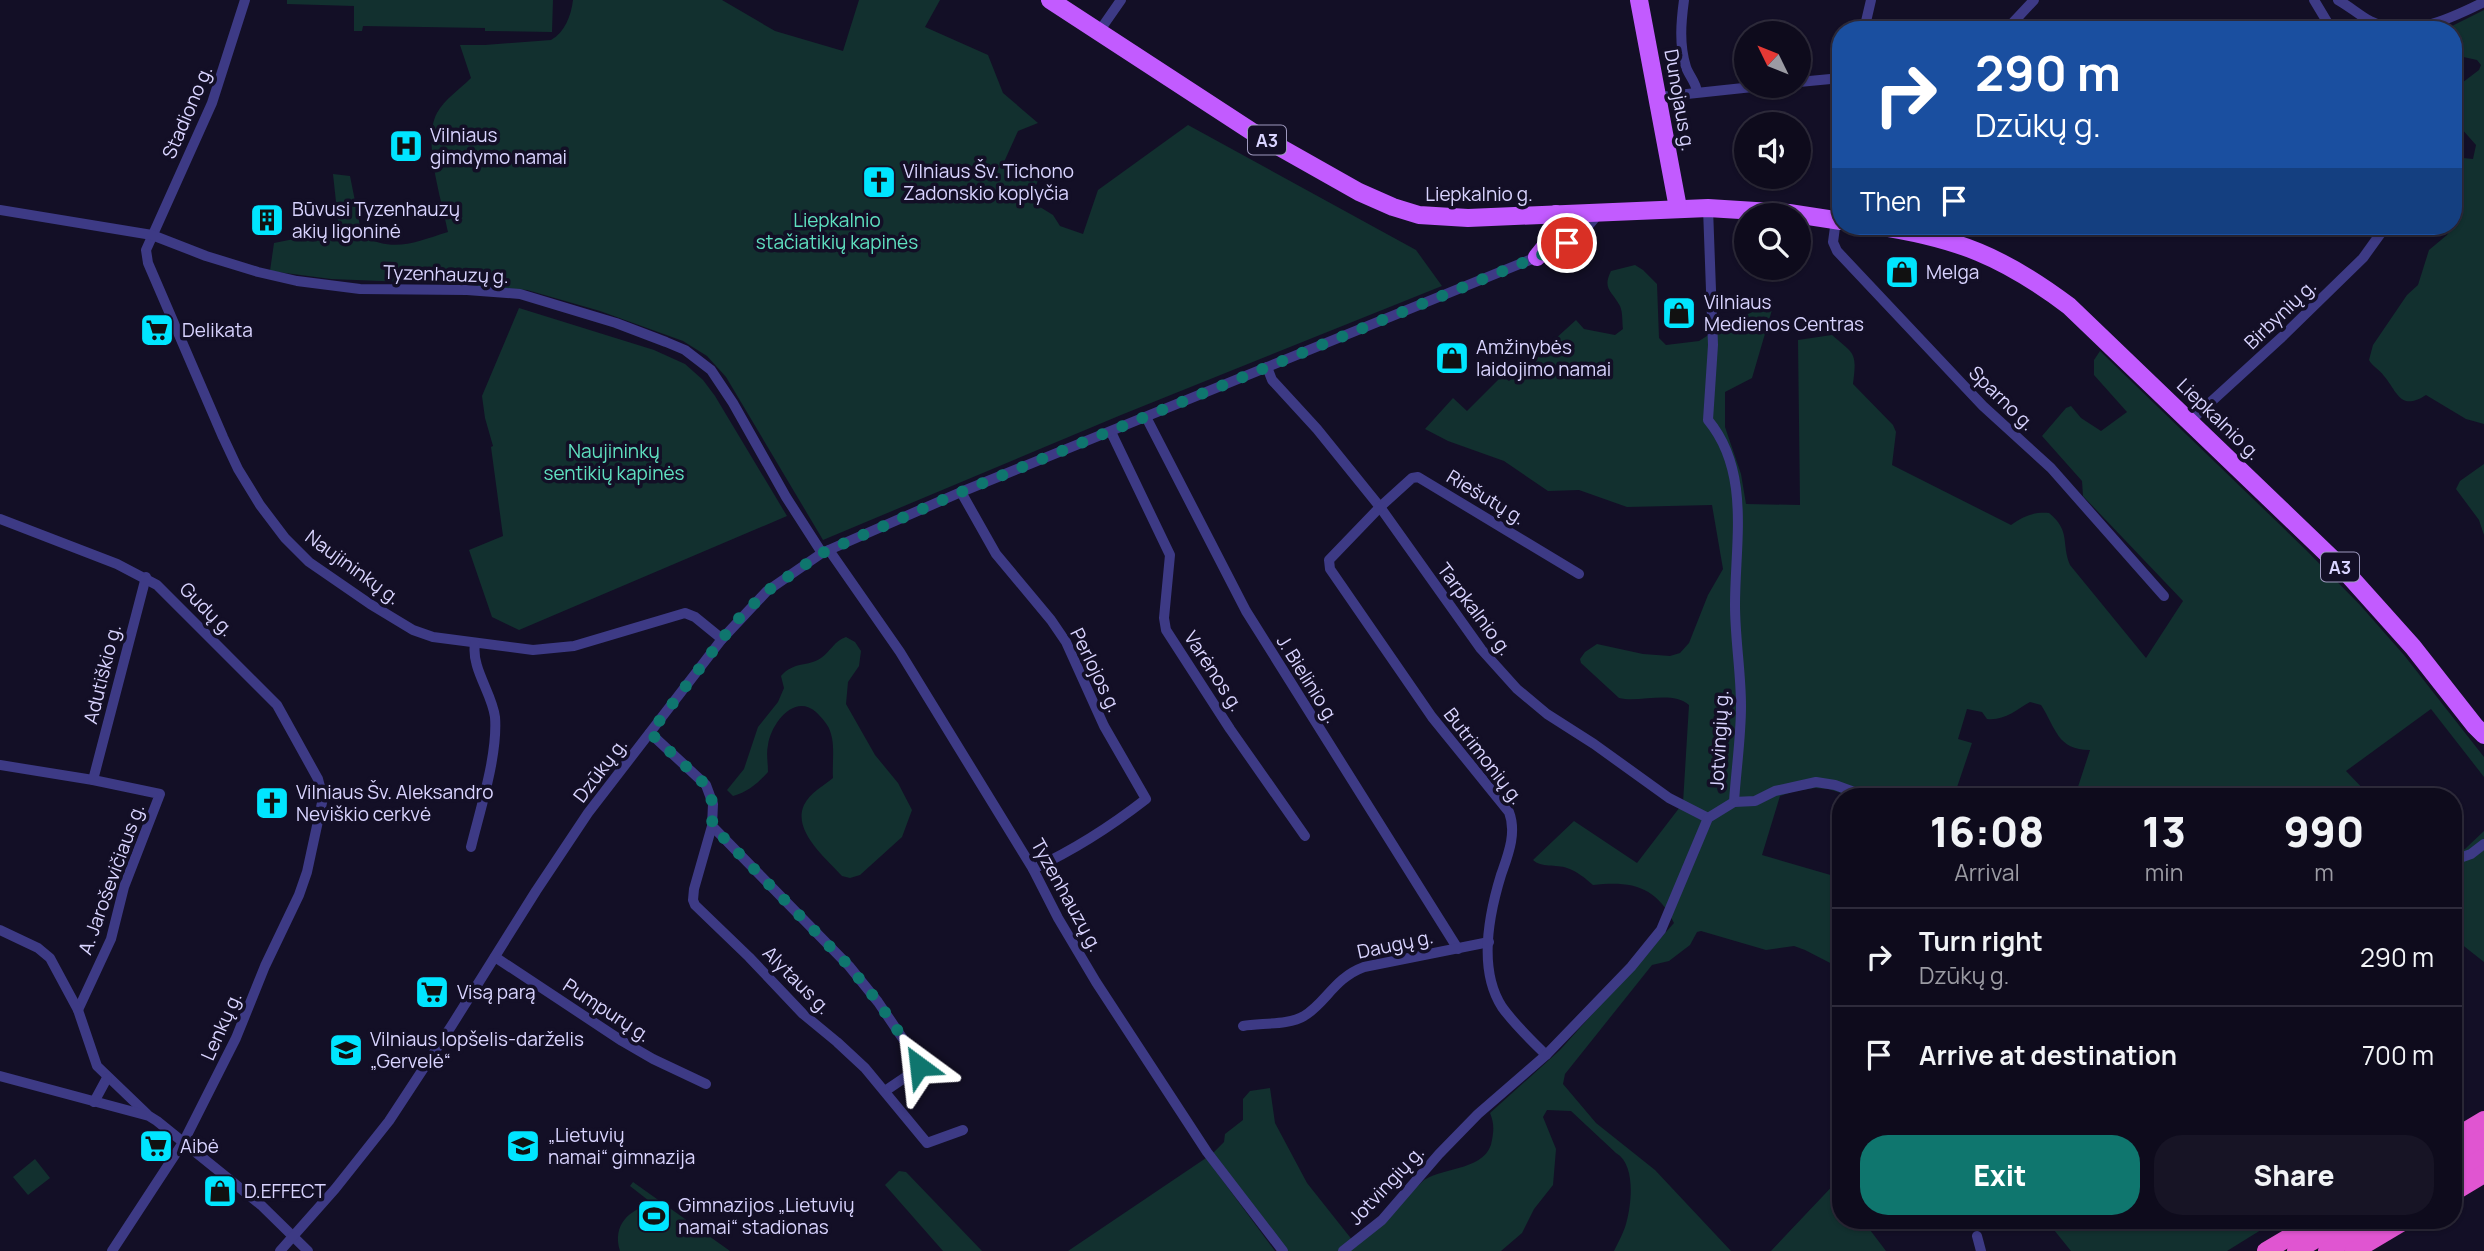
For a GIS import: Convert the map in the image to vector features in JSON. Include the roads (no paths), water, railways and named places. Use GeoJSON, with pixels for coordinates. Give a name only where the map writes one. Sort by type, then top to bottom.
{"type":"FeatureCollection","features":[{"type":"Feature","properties":{"kind":"highway"},"geometry":{"type":"LineString","coordinates":[[2462,1133],[2484,1120]]}},
{"type":"Feature","properties":{"kind":"highway"},"geometry":{"type":"LineString","coordinates":[[2462,1151],[2484,1138]]}},
{"type":"Feature","properties":{"kind":"highway"},"geometry":{"type":"LineString","coordinates":[[2462,1170],[2484,1157]]}},
{"type":"Feature","properties":{"kind":"highway"},"geometry":{"type":"LineString","coordinates":[[2462,1187],[2484,1174]]}},
{"type":"Feature","properties":{"kind":"highway"},"geometry":{"type":"LineString","coordinates":[[2266,1251],[2303,1229]]}},
{"type":"Feature","properties":{"kind":"highway"},"geometry":{"type":"LineString","coordinates":[[2296,1251],[2333,1229]]}},
{"type":"Feature","properties":{"kind":"highway"},"geometry":{"type":"LineString","coordinates":[[2327,1251],[2364,1229]]}},
{"type":"Feature","properties":{"kind":"highway"},"geometry":{"type":"LineString","coordinates":[[2354,1251],[2391,1229]]}},
{"type":"Feature","properties":{"kind":"main road","name":"Liepkalnio g."},"geometry":{"type":"LineString","coordinates":[[1050,0],[1251,131],[1348,187],[1393,207],[1433,217],[1468,218],[1708,208],[1789,213],[1832,219]]}},
{"type":"Feature","properties":{"kind":"main road","name":"Dunojaus g."},"geometry":{"type":"LineString","coordinates":[[1639,0],[1678,208]]}},
{"type":"Feature","properties":{"kind":"main road"},"geometry":{"type":"LineString","coordinates":[[1537,257],[1549,242],[1556,214]]}},
{"type":"Feature","properties":{"kind":"main road","name":"Liepkalnio g."},"geometry":{"type":"LineString","coordinates":[[1918,235],[1959,244],[1994,257],[2023,273],[2069,306],[2095,329],[2377,605],[2479,731],[2484,746]]}},
{"type":"Feature","properties":{"kind":"street","name":"Stadiono g."},"geometry":{"type":"LineString","coordinates":[[152,235],[212,103],[245,0]]}},
{"type":"Feature","properties":{"kind":"street"},"geometry":{"type":"LineString","coordinates":[[1098,33],[1121,0]]}},
{"type":"Feature","properties":{"kind":"street"},"geometry":{"type":"LineString","coordinates":[[1684,0],[1682,47],[1686,66],[1697,92]]}},
{"type":"Feature","properties":{"kind":"street"},"geometry":{"type":"LineString","coordinates":[[1866,21],[1871,0]]}},
{"type":"Feature","properties":{"kind":"street"},"geometry":{"type":"LineString","coordinates":[[2014,21],[2034,0]]}},
{"type":"Feature","properties":{"kind":"street"},"geometry":{"type":"LineString","coordinates":[[2314,0],[2327,21]]}},
{"type":"Feature","properties":{"kind":"street"},"geometry":{"type":"LineString","coordinates":[[2338,0],[2362,21]]}},
{"type":"Feature","properties":{"kind":"street"},"geometry":{"type":"LineString","coordinates":[[2438,21],[2458,15],[2484,2]]}},
{"type":"Feature","properties":{"kind":"street"},"geometry":{"type":"LineString","coordinates":[[1811,81],[1832,79]]}},
{"type":"Feature","properties":{"kind":"street"},"geometry":{"type":"LineString","coordinates":[[1659,97],[1734,89]]}},
{"type":"Feature","properties":{"kind":"street","name":"Jotvingių g."},"geometry":{"type":"LineString","coordinates":[[1343,1251],[1382,1220],[1478,1114],[1546,1055],[1631,967],[1661,930],[1708,818],[1734,802],[1741,706],[1735,606],[1738,509],[1732,461],[1718,431],[1708,420],[1713,345],[1708,208]]}},
{"type":"Feature","properties":{"kind":"street","name":"Tyzenhauzų g."},"geometry":{"type":"LineString","coordinates":[[0,210],[152,235],[206,256],[297,281],[360,289],[467,290],[520,294],[616,323],[685,350],[711,370],[723,386],[786,497],[900,652],[1033,869],[1058,919],[1096,982],[1207,1152],[1283,1251]]}},
{"type":"Feature","properties":{"kind":"street","name":"Dzūkų g."},"geometry":{"type":"LineString","coordinates":[[280,1251],[389,1121],[588,813],[722,639],[767,591],[826,552],[961,492],[1537,257],[1577,237],[1601,211]]}},
{"type":"Feature","properties":{"kind":"street","name":"Naujininkų g."},"geometry":{"type":"LineString","coordinates":[[152,235],[146,250],[148,263],[237,469],[285,538],[309,562],[337,582],[413,630],[433,637],[475,644],[516,649],[557,649],[685,613],[702,621],[722,639]]}},
{"type":"Feature","properties":{"kind":"street","name":"Sparno g."},"geometry":{"type":"LineString","coordinates":[[1835,235],[1833,242],[1837,251],[1983,406],[2051,468],[2164,596]]}},
{"type":"Feature","properties":{"kind":"street","name":"Birbynių g."},"geometry":{"type":"LineString","coordinates":[[2190,421],[2363,258],[2380,235]]}},
{"type":"Feature","properties":{"kind":"street","name":"Tarpkalnio g."},"geometry":{"type":"LineString","coordinates":[[1267,367],[1272,380],[1317,429],[1380,508],[1481,649],[1517,689],[1547,714],[1669,798],[1708,818]]}},
{"type":"Feature","properties":{"kind":"street","name":"J. Bielinio g."},"geometry":{"type":"LineString","coordinates":[[1146,417],[1246,611],[1458,949]]}},
{"type":"Feature","properties":{"kind":"street","name":"Varėnos g."},"geometry":{"type":"LineString","coordinates":[[1111,432],[1170,555],[1164,618],[1166,630],[1230,729],[1305,836]]}},
{"type":"Feature","properties":{"kind":"street","name":"Riešutų g."},"geometry":{"type":"LineString","coordinates":[[1380,508],[1412,478],[1418,477],[1579,574]]}},
{"type":"Feature","properties":{"kind":"street","name":"Perlojos g."},"geometry":{"type":"LineString","coordinates":[[961,492],[996,554],[1066,642],[1104,726],[1146,799],[1070,851],[1033,869]]}},
{"type":"Feature","properties":{"kind":"street","name":"Butrimonių g."},"geometry":{"type":"LineString","coordinates":[[1380,508],[1329,560],[1330,569],[1432,717],[1509,812],[1513,830],[1495,901],[1489,942],[1490,968],[1494,990],[1502,1007],[1546,1055]]}},
{"type":"Feature","properties":{"kind":"street","name":"Gudų g."},"geometry":{"type":"LineString","coordinates":[[0,519],[146,577],[171,597],[277,705],[318,779],[323,798]]}},
{"type":"Feature","properties":{"kind":"street","name":"Adutiškio g."},"geometry":{"type":"LineString","coordinates":[[93,779],[146,577]]}},
{"type":"Feature","properties":{"kind":"street"},"geometry":{"type":"LineString","coordinates":[[471,847],[487,782],[495,727],[490,695],[474,652],[475,644]]}},
{"type":"Feature","properties":{"kind":"street"},"geometry":{"type":"LineString","coordinates":[[650,733],[706,785],[713,804],[712,826],[849,966],[878,1002],[920,1063],[916,1070],[885,1091]]}},
{"type":"Feature","properties":{"kind":"street","name":"A. Jaroševičiaus g."},"geometry":{"type":"LineString","coordinates":[[0,765],[93,779],[160,794],[124,887],[111,939],[78,1010]]}},
{"type":"Feature","properties":{"kind":"street"},"geometry":{"type":"LineString","coordinates":[[1734,802],[1755,801],[1774,791],[1816,782],[1843,788]]}},
{"type":"Feature","properties":{"kind":"street","name":"Lenkų g."},"geometry":{"type":"LineString","coordinates":[[112,1251],[184,1141],[236,1038],[265,966],[299,895],[307,872],[323,798]]}},
{"type":"Feature","properties":{"kind":"street","name":"Alytaus g."},"geometry":{"type":"LineString","coordinates":[[712,826],[694,890],[695,905],[803,1014],[846,1050],[885,1091],[927,1143],[963,1130]]}},
{"type":"Feature","properties":{"kind":"street"},"geometry":{"type":"LineString","coordinates":[[2462,858],[2484,844]]}},
{"type":"Feature","properties":{"kind":"street"},"geometry":{"type":"LineString","coordinates":[[0,930],[45,952],[78,1010],[97,1066],[107,1078],[149,1116],[184,1141],[261,1205],[308,1251]]}},
{"type":"Feature","properties":{"kind":"street","name":"Daugų g."},"geometry":{"type":"LineString","coordinates":[[1243,1026],[1294,1021],[1306,1015],[1351,972],[1364,967],[1489,942]]}},
{"type":"Feature","properties":{"kind":"street","name":"Pumpurų g."},"geometry":{"type":"LineString","coordinates":[[495,957],[622,1041],[706,1084]]}},
{"type":"Feature","properties":{"kind":"street"},"geometry":{"type":"LineString","coordinates":[[0,1076],[149,1116]]}},
{"type":"Feature","properties":{"kind":"street"},"geometry":{"type":"LineString","coordinates":[[94,1101],[107,1078]]}},
{"type":"Feature","properties":{"kind":"street"},"geometry":{"type":"LineString","coordinates":[[1977,1236],[1981,1251]]}},
{"type":"Feature","properties":{"kind":"place","name":"Vilniaus gimdymo namai"},"geometry":{"type":"Point","coordinates":[406,146]}},
{"type":"Feature","properties":{"kind":"place","name":"Vilniaus Šv. Tichono Zadonskio koplyčia"},"geometry":{"type":"Point","coordinates":[879,182]}},
{"type":"Feature","properties":{"kind":"place","name":"Būvusi Tyzenhauzų akių ligoninė"},"geometry":{"type":"Point","coordinates":[267,220]}},
{"type":"Feature","properties":{"kind":"place","name":"Melga"},"geometry":{"type":"Point","coordinates":[1902,272]}},
{"type":"Feature","properties":{"kind":"place","name":"Vilniaus Medienos Centras"},"geometry":{"type":"Point","coordinates":[1679,313]}},
{"type":"Feature","properties":{"kind":"place","name":"Delikata"},"geometry":{"type":"Point","coordinates":[157,330]}},
{"type":"Feature","properties":{"kind":"place","name":"Amžinybės laidojimo namai"},"geometry":{"type":"Point","coordinates":[1452,358]}},
{"type":"Feature","properties":{"kind":"place","name":"Vilniaus Šv. Aleksandro Neviškio cerkvė"},"geometry":{"type":"Point","coordinates":[272,803]}},
{"type":"Feature","properties":{"kind":"place","name":"Visą parą"},"geometry":{"type":"Point","coordinates":[432,992]}},
{"type":"Feature","properties":{"kind":"place","name":"Vilniaus lopšelis-darželis „Gervelė“"},"geometry":{"type":"Point","coordinates":[346,1050]}},
{"type":"Feature","properties":{"kind":"place","name":"Aibė"},"geometry":{"type":"Point","coordinates":[156,1146]}},
{"type":"Feature","properties":{"kind":"place","name":"„Lietuvių namai“ gimnazija"},"geometry":{"type":"Point","coordinates":[523,1146]}},
{"type":"Feature","properties":{"kind":"place","name":"D.EFFECT"},"geometry":{"type":"Point","coordinates":[220,1191]}},
{"type":"Feature","properties":{"kind":"place","name":"Gimnazijos „Lietuvių namai“ stadionas"},"geometry":{"type":"Point","coordinates":[654,1216]}},
{"type":"Feature","properties":{"kind":"park label","name":"Liepkalnio stačiatikių kapinės"},"geometry":{"type":"Point","coordinates":[837,231]}},
{"type":"Feature","properties":{"kind":"park label","name":"Naujininkų sentikių kapinės"},"geometry":{"type":"Point","coordinates":[614,462]}}]}
